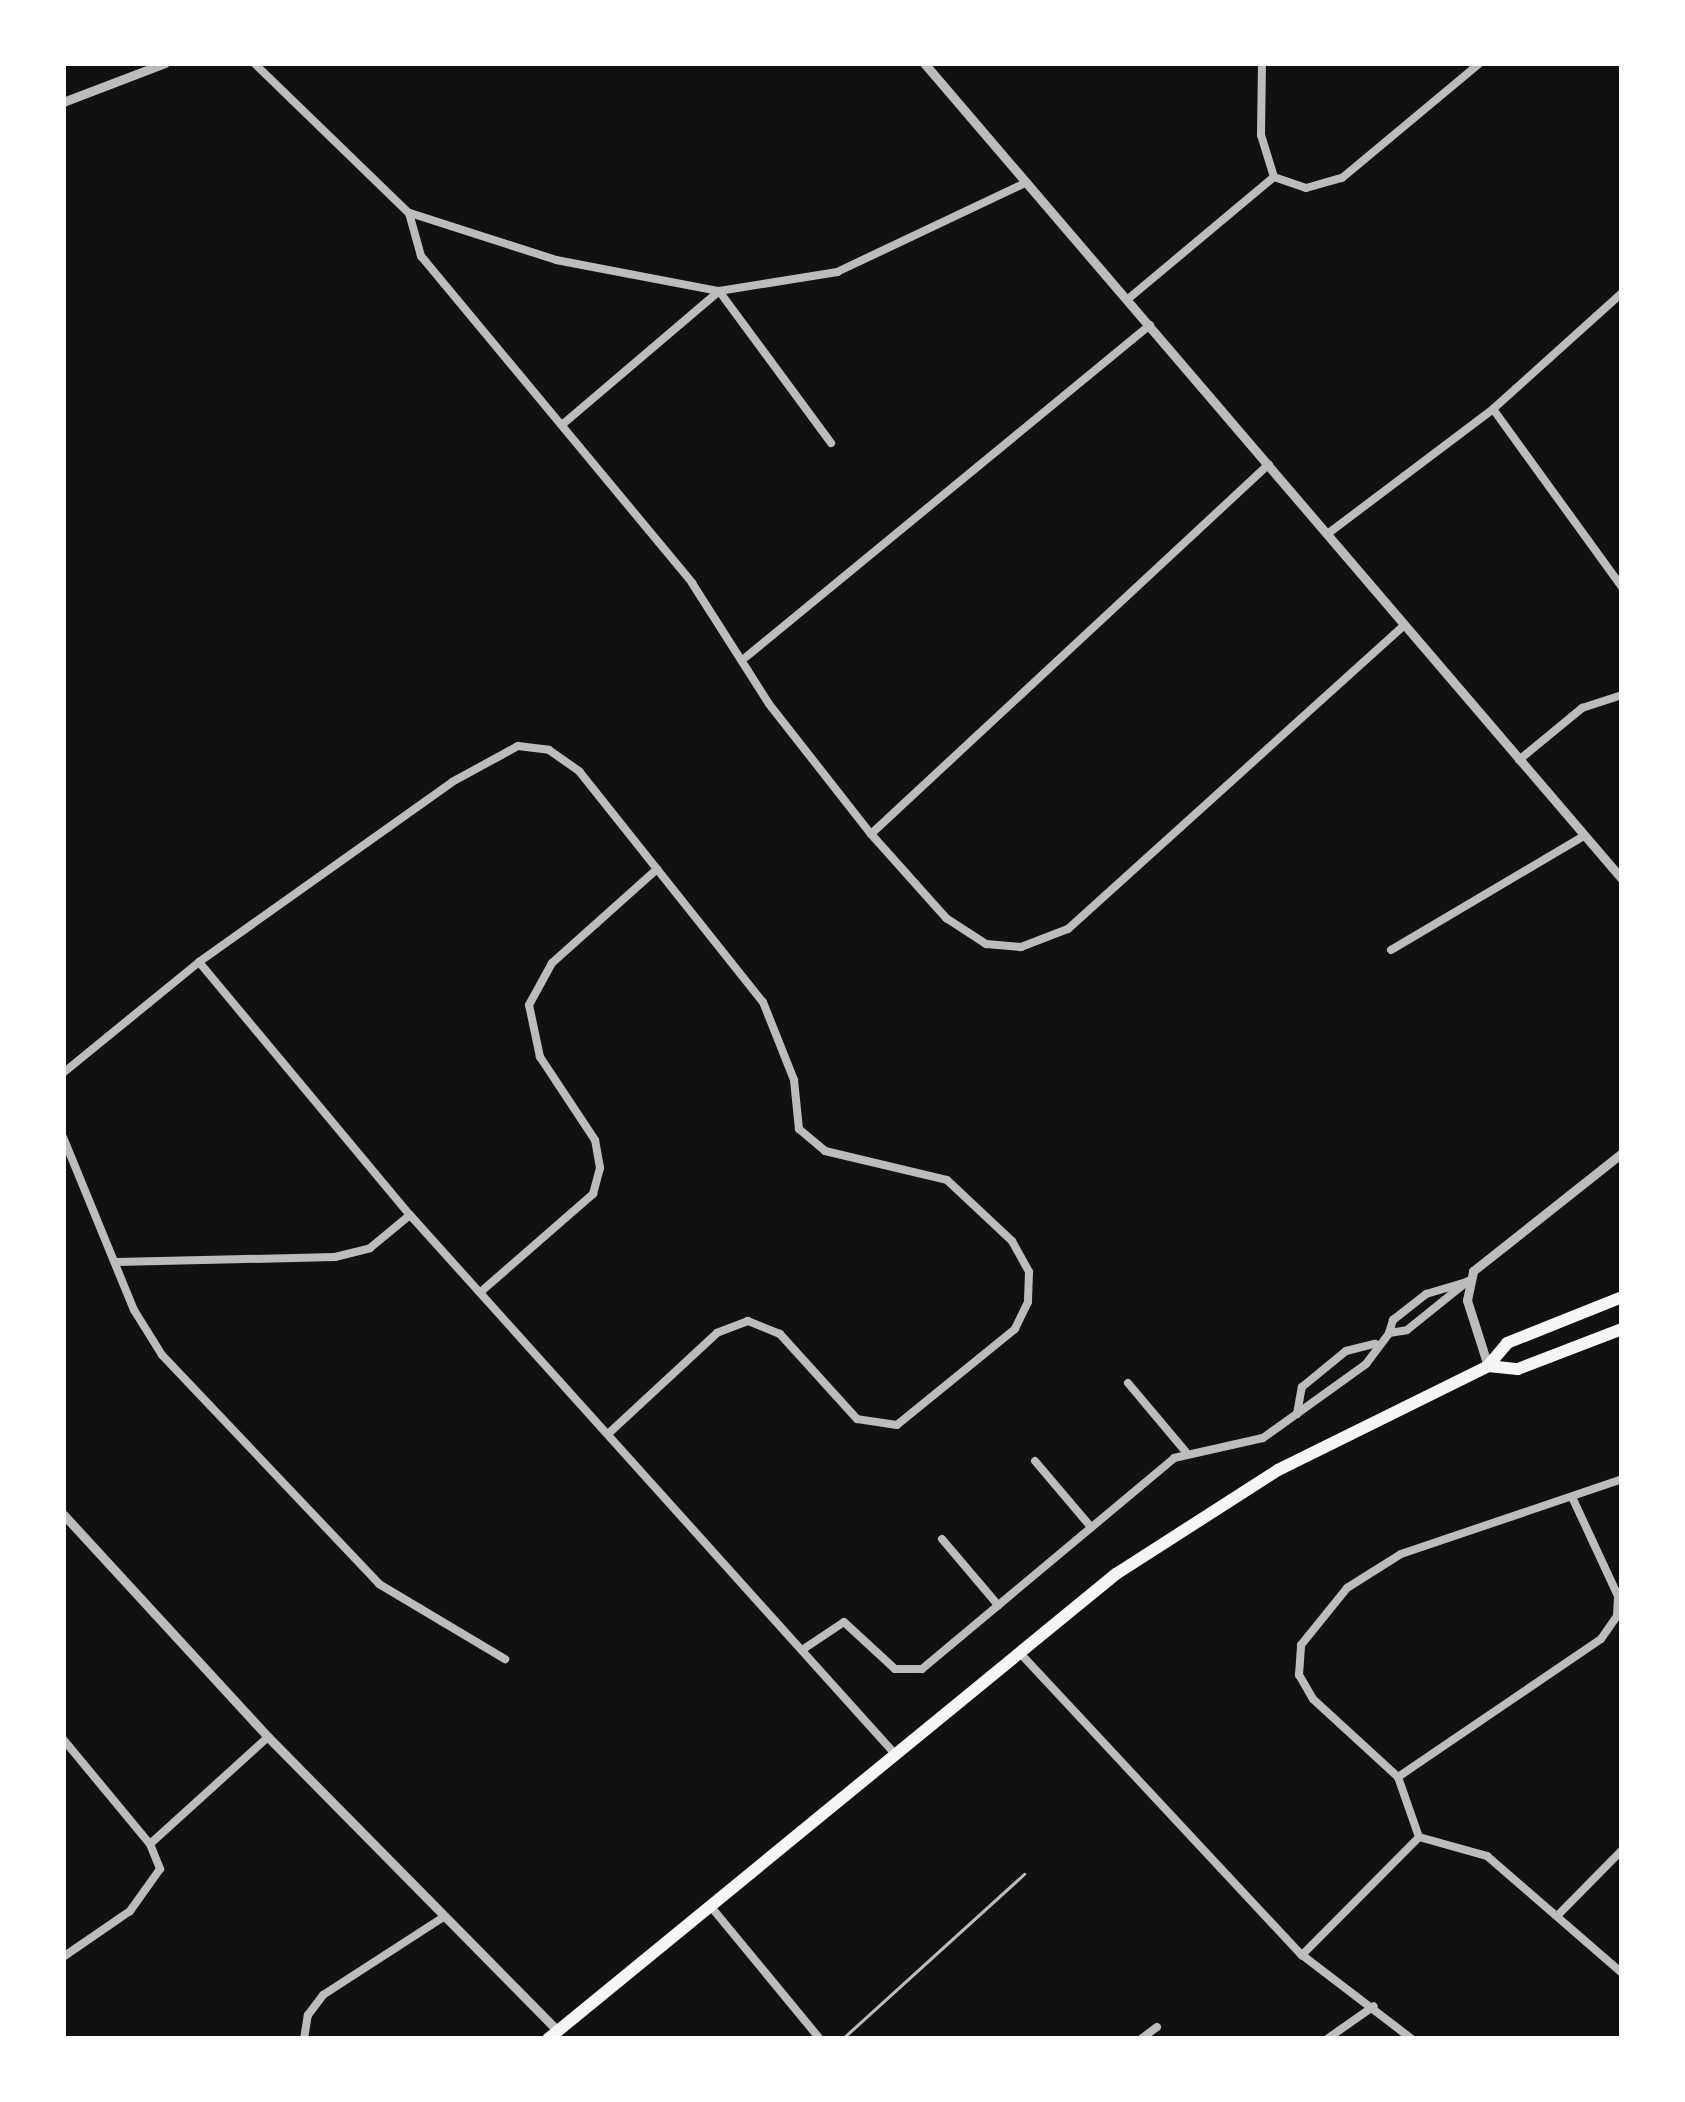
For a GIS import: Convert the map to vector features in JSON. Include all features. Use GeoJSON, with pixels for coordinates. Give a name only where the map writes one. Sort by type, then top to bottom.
{"type":"FeatureCollection","features":[{"type":"Feature","properties":{"kind":"main road"},"geometry":{"type":"LineString","coordinates":[[553,2035],[1018,1650],[1258,1481],[1488,1366],[1507,1343],[1622,1298]]}},
{"type":"Feature","properties":{"kind":"main road"},"geometry":{"type":"LineString","coordinates":[[1488,1366],[1518,1370],[1622,1329]]}},
{"type":"Feature","properties":{"kind":"street"},"geometry":{"type":"LineString","coordinates":[[63,102],[165,63]]}},
{"type":"Feature","properties":{"kind":"street"},"geometry":{"type":"LineString","coordinates":[[254,63],[409,213],[556,260],[719,291],[837,272],[1025,183]]}},
{"type":"Feature","properties":{"kind":"street"},"geometry":{"type":"LineString","coordinates":[[924,63],[1330,532],[1403,626],[1622,879]]}},
{"type":"Feature","properties":{"kind":"street"},"geometry":{"type":"LineString","coordinates":[[1262,63],[1261,135],[1274,177]]}},
{"type":"Feature","properties":{"kind":"street"},"geometry":{"type":"LineString","coordinates":[[1274,177],[1306,188],[1342,178],[1480,63]]}},
{"type":"Feature","properties":{"kind":"street"},"geometry":{"type":"LineString","coordinates":[[1128,298],[1274,177]]}},
{"type":"Feature","properties":{"kind":"street"},"geometry":{"type":"LineString","coordinates":[[409,213],[421,256],[563,424],[746,657],[770,704],[871,834],[946,917],[986,944],[1021,947],[1068,929],[1403,626]]}},
{"type":"Feature","properties":{"kind":"street"},"geometry":{"type":"LineString","coordinates":[[563,424],[719,291]]}},
{"type":"Feature","properties":{"kind":"street"},"geometry":{"type":"LineString","coordinates":[[719,291],[831,443]]}},
{"type":"Feature","properties":{"kind":"street"},"geometry":{"type":"LineString","coordinates":[[1330,532],[1492,409],[1622,293]]}},
{"type":"Feature","properties":{"kind":"street"},"geometry":{"type":"LineString","coordinates":[[746,657],[1151,324]]}},
{"type":"Feature","properties":{"kind":"street"},"geometry":{"type":"LineString","coordinates":[[1492,409],[1622,587]]}},
{"type":"Feature","properties":{"kind":"street"},"geometry":{"type":"LineString","coordinates":[[871,834],[1270,464]]}},
{"type":"Feature","properties":{"kind":"street"},"geometry":{"type":"LineString","coordinates":[[1518,760],[1582,708],[1622,695]]}},
{"type":"Feature","properties":{"kind":"street"},"geometry":{"type":"LineString","coordinates":[[63,1073],[199,962],[452,782],[518,746],[550,750],[579,771],[764,1002],[794,1079],[799,1129],[825,1151],[947,1180],[1012,1241],[1029,1272],[1028,1302],[1015,1329],[897,1425],[857,1419],[780,1334],[748,1321],[717,1334],[610,1432]]}},
{"type":"Feature","properties":{"kind":"street"},"geometry":{"type":"LineString","coordinates":[[1391,950],[1584,836]]}},
{"type":"Feature","properties":{"kind":"street"},"geometry":{"type":"LineString","coordinates":[[484,1289],[593,1194],[600,1168],[595,1140],[540,1057],[529,1005],[552,963],[657,869]]}},
{"type":"Feature","properties":{"kind":"street"},"geometry":{"type":"LineString","coordinates":[[199,962],[410,1214],[484,1289],[895,1754]]}},
{"type":"Feature","properties":{"kind":"street"},"geometry":{"type":"LineString","coordinates":[[63,1137],[162,1355],[379,1584],[505,1658]]}},
{"type":"Feature","properties":{"kind":"street"},"geometry":{"type":"LineString","coordinates":[[1297,1414],[1302,1387],[1346,1351],[1407,1330],[1468,1281],[1480,1263],[1622,1154]]}},
{"type":"Feature","properties":{"kind":"street"},"geometry":{"type":"LineString","coordinates":[[117,1262],[335,1257],[370,1248],[410,1214]]}},
{"type":"Feature","properties":{"kind":"street"},"geometry":{"type":"LineString","coordinates":[[1389,1334],[1393,1320],[1426,1294],[1468,1281]]}},
{"type":"Feature","properties":{"kind":"street"},"geometry":{"type":"LineString","coordinates":[[1468,1281],[1470,1317],[1488,1366]]}},
{"type":"Feature","properties":{"kind":"street"},"geometry":{"type":"LineString","coordinates":[[802,1650],[844,1622],[895,1669],[912,1672],[1186,1451],[1247,1445],[1366,1364],[1375,1344]]}},
{"type":"Feature","properties":{"kind":"street"},"geometry":{"type":"LineString","coordinates":[[1128,1383],[1186,1451]]}},
{"type":"Feature","properties":{"kind":"street"},"geometry":{"type":"LineString","coordinates":[[1035,1461],[1091,1527]]}},
{"type":"Feature","properties":{"kind":"street"},"geometry":{"type":"LineString","coordinates":[[1419,1837],[1398,1777],[1313,1699],[1299,1675],[1301,1645],[1347,1588],[1401,1554],[1622,1479]]}},
{"type":"Feature","properties":{"kind":"street"},"geometry":{"type":"LineString","coordinates":[[1398,1777],[1601,1640],[1617,1616],[1618,1596],[1573,1499]]}},
{"type":"Feature","properties":{"kind":"street"},"geometry":{"type":"LineString","coordinates":[[63,1514],[553,2035]]}},
{"type":"Feature","properties":{"kind":"street"},"geometry":{"type":"LineString","coordinates":[[942,1539],[998,1605]]}},
{"type":"Feature","properties":{"kind":"street"},"geometry":{"type":"LineString","coordinates":[[1018,1650],[1302,1955],[1412,2039]]}},
{"type":"Feature","properties":{"kind":"street"},"geometry":{"type":"LineString","coordinates":[[150,1844],[268,1737]]}},
{"type":"Feature","properties":{"kind":"street"},"geometry":{"type":"LineString","coordinates":[[63,1738],[150,1844],[160,1869],[151,1889],[63,1957]]}},
{"type":"Feature","properties":{"kind":"street"},"geometry":{"type":"LineString","coordinates":[[1302,1955],[1419,1837]]}},
{"type":"Feature","properties":{"kind":"street"},"geometry":{"type":"LineString","coordinates":[[1419,1837],[1487,1856],[1622,1973]]}},
{"type":"Feature","properties":{"kind":"street"},"geometry":{"type":"LineString","coordinates":[[1558,1915],[1622,1850]]}},
{"type":"Feature","properties":{"kind":"street"},"geometry":{"type":"LineString","coordinates":[[712,1908],[820,2039]]}},
{"type":"Feature","properties":{"kind":"street"},"geometry":{"type":"LineString","coordinates":[[304,2039],[308,2015],[323,1995],[445,1916]]}},
{"type":"Feature","properties":{"kind":"street"},"geometry":{"type":"LineString","coordinates":[[1327,2039],[1373,2006]]}},
{"type":"Feature","properties":{"kind":"street"},"geometry":{"type":"LineString","coordinates":[[1141,2039],[1157,2026]]}},
{"type":"Feature","properties":{"kind":"lane"},"geometry":{"type":"LineString","coordinates":[[842,2039],[1024,1874]]}}]}
